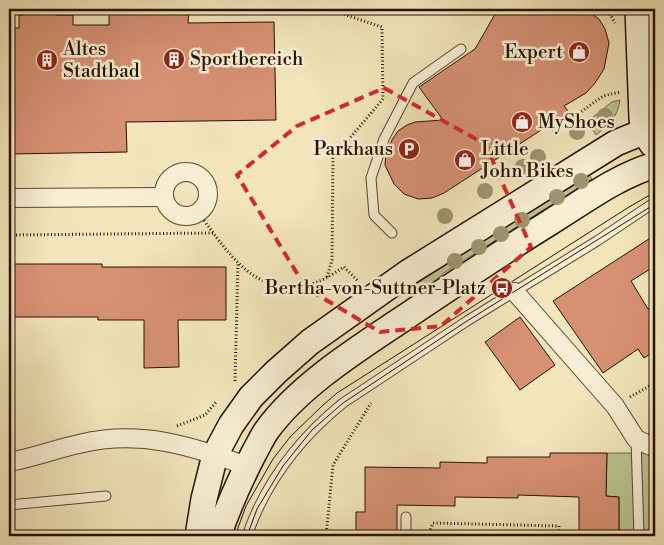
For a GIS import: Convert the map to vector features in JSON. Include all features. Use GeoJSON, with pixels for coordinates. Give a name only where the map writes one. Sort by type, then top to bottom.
{"type":"FeatureCollection","features":[{"type":"Feature","properties":{"kind":"main road"},"geometry":{"type":"LineString","coordinates":[[198,536],[204,499],[215,455],[231,425],[251,397],[276,372],[310,342],[372,297],[511,207],[605,150],[652,135],[642,118],[638,9]]}},
{"type":"Feature","properties":{"kind":"main road"},"geometry":{"type":"LineString","coordinates":[[218,536],[247,466],[266,430],[312,384],[377,336],[497,255],[611,186],[636,172],[655,165]]}},
{"type":"Feature","properties":{"kind":"street"},"geometry":{"type":"LineString","coordinates":[[186,172],[200,177],[205,183],[207,190],[205,204],[198,212],[189,216],[175,214],[165,204],[164,189],[172,177],[186,172]]}},
{"type":"Feature","properties":{"kind":"street"},"geometry":{"type":"LineString","coordinates":[[9,198],[164,197]]}},
{"type":"Feature","properties":{"kind":"street"},"geometry":{"type":"LineString","coordinates":[[515,292],[615,406],[636,439],[655,448]]}},
{"type":"Feature","properties":{"kind":"street"},"geometry":{"type":"LineString","coordinates":[[9,462],[80,444],[108,440],[146,439],[168,441],[247,466]]}},
{"type":"Feature","properties":{"kind":"lane"},"geometry":{"type":"LineString","coordinates":[[392,233],[374,215],[371,178],[384,139],[412,83],[461,49]]}},
{"type":"Feature","properties":{"kind":"lane"},"geometry":{"type":"LineString","coordinates":[[247,536],[257,509],[283,466],[308,435],[328,415],[426,348],[597,241],[655,202]]}},
{"type":"Feature","properties":{"kind":"lane"},"geometry":{"type":"LineString","coordinates":[[636,439],[639,536]]}},
{"type":"Feature","properties":{"kind":"lane"},"geometry":{"type":"LineString","coordinates":[[9,505],[106,496]]}},
{"type":"Feature","properties":{"kind":"lane"},"geometry":{"type":"LineString","coordinates":[[406,517],[406,536]]}},
{"type":"Feature","properties":{"kind":"path"},"geometry":{"type":"LineString","coordinates":[[327,277],[332,260],[332,158],[383,99],[382,27],[328,9]]}},
{"type":"Feature","properties":{"kind":"path"},"geometry":{"type":"LineString","coordinates":[[554,132],[603,96],[624,91]]}},
{"type":"Feature","properties":{"kind":"path"},"geometry":{"type":"LineString","coordinates":[[198,212],[222,246],[258,280],[277,287],[293,287],[318,282],[344,267],[372,297]]}},
{"type":"Feature","properties":{"kind":"path"},"geometry":{"type":"LineString","coordinates":[[9,235],[213,232]]}},
{"type":"Feature","properties":{"kind":"path"},"geometry":{"type":"LineString","coordinates":[[235,382],[238,263]]}},
{"type":"Feature","properties":{"kind":"path"},"geometry":{"type":"LineString","coordinates":[[615,406],[655,382]]}},
{"type":"Feature","properties":{"kind":"path"},"geometry":{"type":"LineString","coordinates":[[168,441],[178,424],[205,415],[223,395]]}},
{"type":"Feature","properties":{"kind":"path"},"geometry":{"type":"LineString","coordinates":[[326,536],[333,466],[376,397]]}},
{"type":"Feature","properties":{"kind":"path"},"geometry":{"type":"LineString","coordinates":[[428,536],[433,523],[559,526],[559,536]]}},
{"type":"Feature","properties":{"kind":"highlighted area"},"geometry":{"type":"Polygon","coordinates":[[[384,88],[485,144],[531,247],[441,326],[380,332],[306,288],[237,175],[297,126],[384,88]]]}},
{"type":"Feature","properties":{"kind":"green space"},"geometry":{"type":"Polygon","coordinates":[[[620,100],[617,112],[612,120],[596,135],[589,124],[589,120],[612,102],[620,100]]]}},
{"type":"Feature","properties":{"kind":"green space"},"geometry":{"type":"Polygon","coordinates":[[[588,173],[592,179],[444,273],[411,300],[405,288],[588,173]]]}},
{"type":"Feature","properties":{"kind":"green space"},"geometry":{"type":"Polygon","coordinates":[[[607,453],[648,453],[655,455],[655,536],[619,536],[619,497],[606,496],[607,453]]]}},
{"type":"Feature","properties":{"kind":"building","name":"Sportbereich"},"geometry":{"type":"Polygon","coordinates":[[[56,9],[56,15],[73,15],[73,25],[109,25],[109,9],[189,9],[188,23],[274,22],[276,120],[126,122],[127,152],[9,154],[9,28],[19,28],[19,15],[36,14],[36,10],[56,9]]]}},
{"type":"Feature","properties":{"kind":"building"},"geometry":{"type":"Polygon","coordinates":[[[498,9],[583,9],[589,12],[599,19],[605,29],[609,43],[604,69],[586,93],[564,106],[569,112],[444,193],[432,198],[418,199],[404,194],[394,184],[385,165],[386,153],[392,140],[398,131],[407,125],[415,122],[443,120],[419,87],[475,49],[498,9]]]}},
{"type":"Feature","properties":{"kind":"building"},"geometry":{"type":"Polygon","coordinates":[[[655,235],[655,266],[631,281],[648,309],[655,304],[655,351],[644,358],[638,349],[603,373],[553,301],[655,235]]]}},
{"type":"Feature","properties":{"kind":"building"},"geometry":{"type":"Polygon","coordinates":[[[9,264],[102,264],[102,267],[226,267],[226,320],[178,320],[179,367],[144,368],[144,320],[98,320],[98,317],[9,317],[9,264]]]}},
{"type":"Feature","properties":{"kind":"building"},"geometry":{"type":"Polygon","coordinates":[[[520,317],[555,365],[520,390],[485,342],[520,317]]]}},
{"type":"Feature","properties":{"kind":"building"},"geometry":{"type":"Polygon","coordinates":[[[550,453],[607,453],[606,496],[619,497],[619,536],[579,536],[579,497],[518,495],[518,498],[455,497],[455,506],[397,505],[397,536],[356,536],[356,512],[365,512],[365,467],[440,468],[440,462],[487,463],[487,457],[550,457],[550,453]]]}},
{"type":"Feature","properties":{"kind":"tram line"},"geometry":{"type":"LineString","coordinates":[[235,536],[246,506],[273,459],[290,437],[337,393],[655,192]]}},
{"type":"Feature","properties":{"kind":"tram line"},"geometry":{"type":"LineString","coordinates":[[247,536],[257,509],[283,466],[312,430],[343,403],[467,321],[655,204]]}},
{"type":"Feature","properties":{"kind":"place","name":"Expert"},"geometry":{"type":"Point","coordinates":[579,52]}},
{"type":"Feature","properties":{"kind":"place","name":"Sportbereich"},"geometry":{"type":"Point","coordinates":[174,59]}},
{"type":"Feature","properties":{"kind":"place","name":"Altes Stadtbad"},"geometry":{"type":"Point","coordinates":[47,60]}},
{"type":"Feature","properties":{"kind":"place","name":"MyShoes"},"geometry":{"type":"Point","coordinates":[522,122]}},
{"type":"Feature","properties":{"kind":"place","name":"Parkhaus"},"geometry":{"type":"Point","coordinates":[409,149]}},
{"type":"Feature","properties":{"kind":"place","name":"Little John Bikes"},"geometry":{"type":"Point","coordinates":[465,160]}},
{"type":"Feature","properties":{"kind":"place","name":"Bertha-von-Suttner-Platz"},"geometry":{"type":"Point","coordinates":[502,288]}}]}
